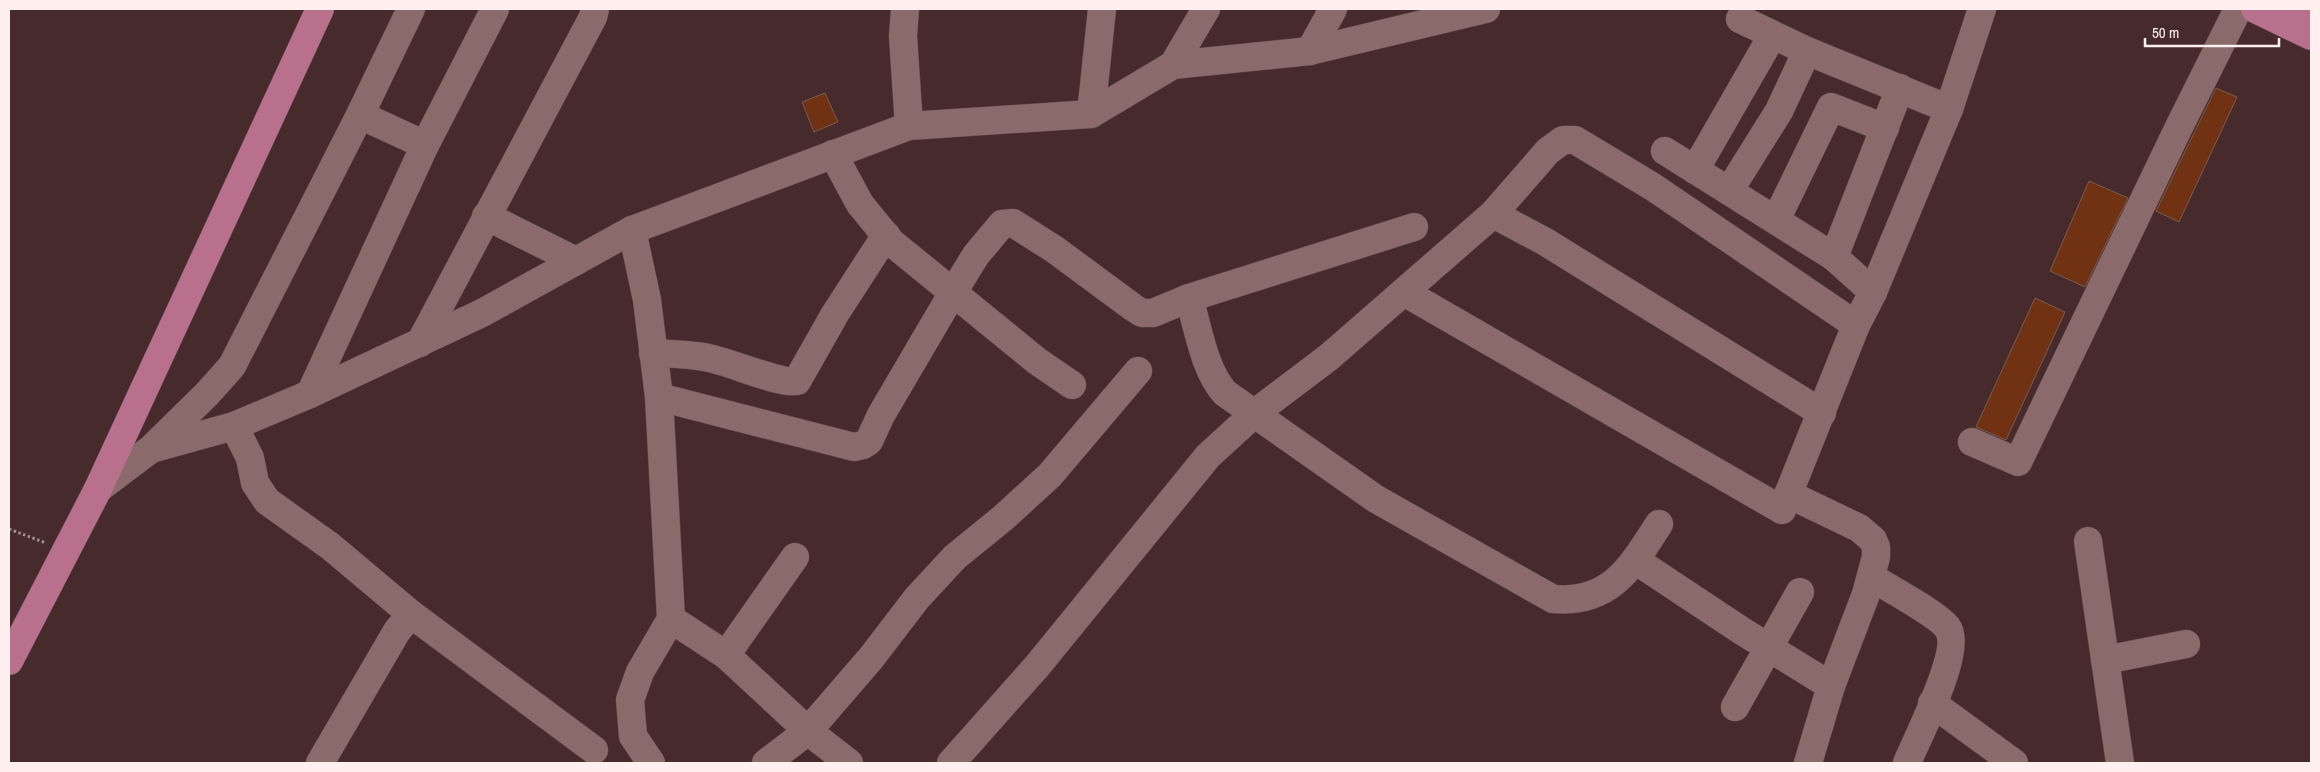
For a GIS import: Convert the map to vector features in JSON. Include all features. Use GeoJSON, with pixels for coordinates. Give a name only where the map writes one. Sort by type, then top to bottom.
{"type":"FeatureCollection","features":[{"type":"Feature","properties":{"kind":"main road"},"geometry":{"type":"LineString","coordinates":[[9,661],[98,489],[320,9]]}},
{"type":"Feature","properties":{"kind":"main road"},"geometry":{"type":"LineString","coordinates":[[2255,9],[2311,36]]}},
{"type":"Feature","properties":{"kind":"main road"},"geometry":{"type":"LineString","coordinates":[[2301,9],[2311,14]]}},
{"type":"Feature","properties":{"kind":"street"},"geometry":{"type":"LineString","coordinates":[[98,489],[150,449],[207,394],[232,366],[360,115],[411,9]]}},
{"type":"Feature","properties":{"kind":"street"},"geometry":{"type":"LineString","coordinates":[[310,394],[424,145],[496,9]]}},
{"type":"Feature","properties":{"kind":"street"},"geometry":{"type":"LineString","coordinates":[[420,342],[593,17],[595,9]]}},
{"type":"Feature","properties":{"kind":"street"},"geometry":{"type":"LineString","coordinates":[[905,9],[903,36],[909,126]]}},
{"type":"Feature","properties":{"kind":"street"},"geometry":{"type":"LineString","coordinates":[[1092,114],[1102,9]]}},
{"type":"Feature","properties":{"kind":"street"},"geometry":{"type":"LineString","coordinates":[[1173,65],[1206,9]]}},
{"type":"Feature","properties":{"kind":"street"},"geometry":{"type":"LineString","coordinates":[[1310,51],[1333,9]]}},
{"type":"Feature","properties":{"kind":"street"},"geometry":{"type":"LineString","coordinates":[[150,449],[234,426],[310,394],[482,313],[632,230],[909,126],[1092,114],[1173,65],[1310,51],[1486,9]]}},
{"type":"Feature","properties":{"kind":"street"},"geometry":{"type":"LineString","coordinates":[[1404,292],[1782,510],[1856,325],[1872,292],[1949,108],[1982,9]]}},
{"type":"Feature","properties":{"kind":"street"},"geometry":{"type":"LineString","coordinates":[[1972,442],[2018,462],[2179,127],[2238,9]]}},
{"type":"Feature","properties":{"kind":"street"},"geometry":{"type":"LineString","coordinates":[[1740,19],[1772,36],[1807,51],[1949,108]]}},
{"type":"Feature","properties":{"kind":"street"},"geometry":{"type":"LineString","coordinates":[[1695,170],[1772,36]]}},
{"type":"Feature","properties":{"kind":"street"},"geometry":{"type":"LineString","coordinates":[[1729,191],[1779,111],[1807,51]]}},
{"type":"Feature","properties":{"kind":"street"},"geometry":{"type":"LineString","coordinates":[[1834,257],[1900,88]]}},
{"type":"Feature","properties":{"kind":"street"},"geometry":{"type":"LineString","coordinates":[[1776,220],[1831,107],[1884,128]]}},
{"type":"Feature","properties":{"kind":"street"},"geometry":{"type":"LineString","coordinates":[[360,115],[424,145]]}},
{"type":"Feature","properties":{"kind":"street"},"geometry":{"type":"LineString","coordinates":[[951,763],[1038,665],[1208,456],[1255,413],[1329,357],[1493,214],[1548,151],[1563,140],[1575,140],[1653,187],[1856,325]]}},
{"type":"Feature","properties":{"kind":"street"},"geometry":{"type":"LineString","coordinates":[[1665,151],[1834,257],[1872,292]]}},
{"type":"Feature","properties":{"kind":"street"},"geometry":{"type":"LineString","coordinates":[[833,154],[860,204],[886,235],[952,294],[1037,361],[1072,385]]}},
{"type":"Feature","properties":{"kind":"street"},"geometry":{"type":"LineString","coordinates":[[1493,214],[1544,241],[1822,413]]}},
{"type":"Feature","properties":{"kind":"street"},"geometry":{"type":"LineString","coordinates":[[486,216],[576,261]]}},
{"type":"Feature","properties":{"kind":"street"},"geometry":{"type":"LineString","coordinates":[[659,396],[854,447],[863,446],[869,440],[881,415],[952,294],[995,231],[1002,224],[1013,224],[1054,249],[1142,312],[1153,313],[1189,298],[1414,227]]}},
{"type":"Feature","properties":{"kind":"street"},"geometry":{"type":"LineString","coordinates":[[632,230],[647,300],[659,396],[671,619],[640,672],[630,700],[633,736],[651,763]]}},
{"type":"Feature","properties":{"kind":"street"},"geometry":{"type":"LineString","coordinates":[[653,353],[703,357],[734,364],[787,382],[797,381],[835,314],[886,235]]}},
{"type":"Feature","properties":{"kind":"street"},"geometry":{"type":"LineString","coordinates":[[1189,298],[1216,384],[1225,393],[1376,499],[1553,599],[1566,600],[1597,593],[1615,583],[1635,560],[1658,524]]}},
{"type":"Feature","properties":{"kind":"street"},"geometry":{"type":"LineString","coordinates":[[766,763],[808,732],[871,658],[923,591],[955,557],[1003,518],[1050,475],[1138,371]]}},
{"type":"Feature","properties":{"kind":"street"},"geometry":{"type":"LineString","coordinates":[[234,426],[250,458],[255,483],[267,501],[330,546],[411,614],[594,750]]}},
{"type":"Feature","properties":{"kind":"street"},"geometry":{"type":"LineString","coordinates":[[1788,494],[1846,520],[1868,535],[1873,540],[1876,557],[1831,686],[1808,763]]}},
{"type":"Feature","properties":{"kind":"street"},"geometry":{"type":"LineString","coordinates":[[2088,541],[2120,763]]}},
{"type":"Feature","properties":{"kind":"street"},"geometry":{"type":"LineString","coordinates":[[726,655],[795,557]]}},
{"type":"Feature","properties":{"kind":"street"},"geometry":{"type":"LineString","coordinates":[[1635,560],[1831,686]]}},
{"type":"Feature","properties":{"kind":"street"},"geometry":{"type":"LineString","coordinates":[[1870,577],[1931,614],[1948,628],[1951,635],[1951,655],[1907,763]]}},
{"type":"Feature","properties":{"kind":"street"},"geometry":{"type":"LineString","coordinates":[[1735,707],[1800,592]]}},
{"type":"Feature","properties":{"kind":"street"},"geometry":{"type":"LineString","coordinates":[[320,763],[397,631],[411,614]]}},
{"type":"Feature","properties":{"kind":"street"},"geometry":{"type":"LineString","coordinates":[[671,619],[726,655],[808,732],[849,763]]}},
{"type":"Feature","properties":{"kind":"street"},"geometry":{"type":"LineString","coordinates":[[2105,660],[2186,644]]}},
{"type":"Feature","properties":{"kind":"street"},"geometry":{"type":"LineString","coordinates":[[1932,703],[2014,763]]}},
{"type":"Feature","properties":{"kind":"path"},"geometry":{"type":"LineString","coordinates":[[9,529],[65,550]]}},
{"type":"Feature","properties":{"kind":"building"},"geometry":{"type":"Polygon","coordinates":[[[2216,88],[2237,97],[2179,222],[2156,211],[2216,88]]]}},
{"type":"Feature","properties":{"kind":"building"},"geometry":{"type":"Polygon","coordinates":[[[825,93],[838,122],[814,132],[802,102],[825,93]]]}},
{"type":"Feature","properties":{"kind":"building"},"geometry":{"type":"Polygon","coordinates":[[[2089,181],[2128,198],[2085,287],[2050,271],[2089,181]]]}},
{"type":"Feature","properties":{"kind":"building"},"geometry":{"type":"Polygon","coordinates":[[[2035,298],[2065,312],[2006,440],[1976,427],[2035,298]]]}}]}
